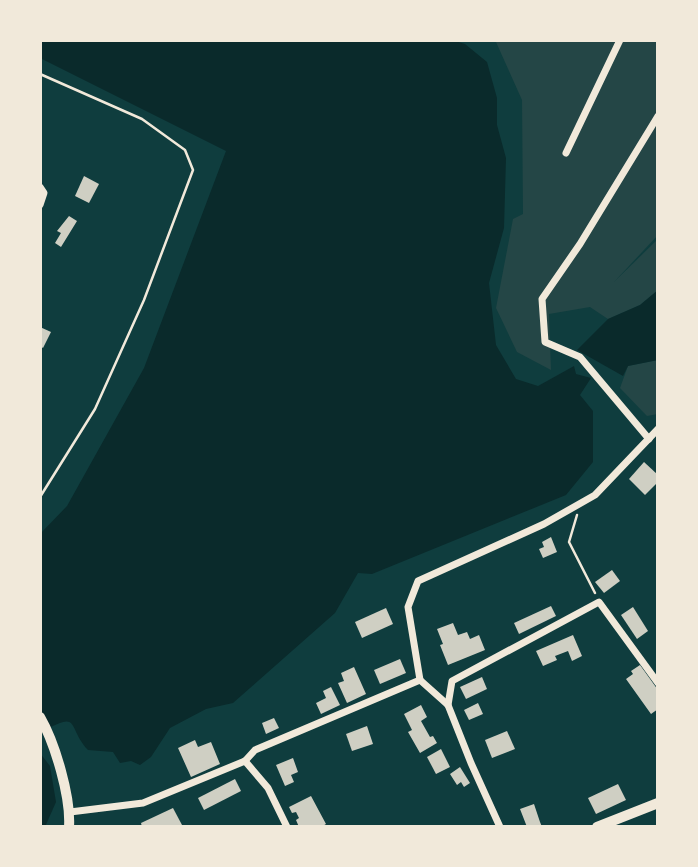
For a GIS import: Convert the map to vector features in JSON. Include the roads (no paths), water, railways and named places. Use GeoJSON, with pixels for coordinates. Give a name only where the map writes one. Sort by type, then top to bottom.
{"type":"FeatureCollection","features":[{"type":"Feature","properties":{"kind":"main road"},"geometry":{"type":"LineString","coordinates":[[40,717],[52,740],[70,812],[69,827]]}},
{"type":"Feature","properties":{"kind":"main road"},"geometry":{"type":"LineString","coordinates":[[597,827],[658,803]]}},
{"type":"Feature","properties":{"kind":"street"},"geometry":{"type":"LineString","coordinates":[[566,153],[620,40]]}},
{"type":"Feature","properties":{"kind":"street"},"geometry":{"type":"LineString","coordinates":[[649,439],[580,357],[545,342],[542,299],[580,244],[658,116]]}},
{"type":"Feature","properties":{"kind":"street"},"geometry":{"type":"LineString","coordinates":[[40,187],[44,193],[40,205]]}},
{"type":"Feature","properties":{"kind":"street"},"geometry":{"type":"LineString","coordinates":[[500,827],[448,705],[420,680],[408,607],[418,581],[544,524],[595,495],[658,429]]}},
{"type":"Feature","properties":{"kind":"street"},"geometry":{"type":"LineString","coordinates":[[448,705],[453,681],[599,602],[658,684]]}},
{"type":"Feature","properties":{"kind":"street"},"geometry":{"type":"LineString","coordinates":[[70,812],[144,803],[245,761],[255,750],[420,680]]}},
{"type":"Feature","properties":{"kind":"street"},"geometry":{"type":"LineString","coordinates":[[245,761],[268,788],[287,827]]}}]}
